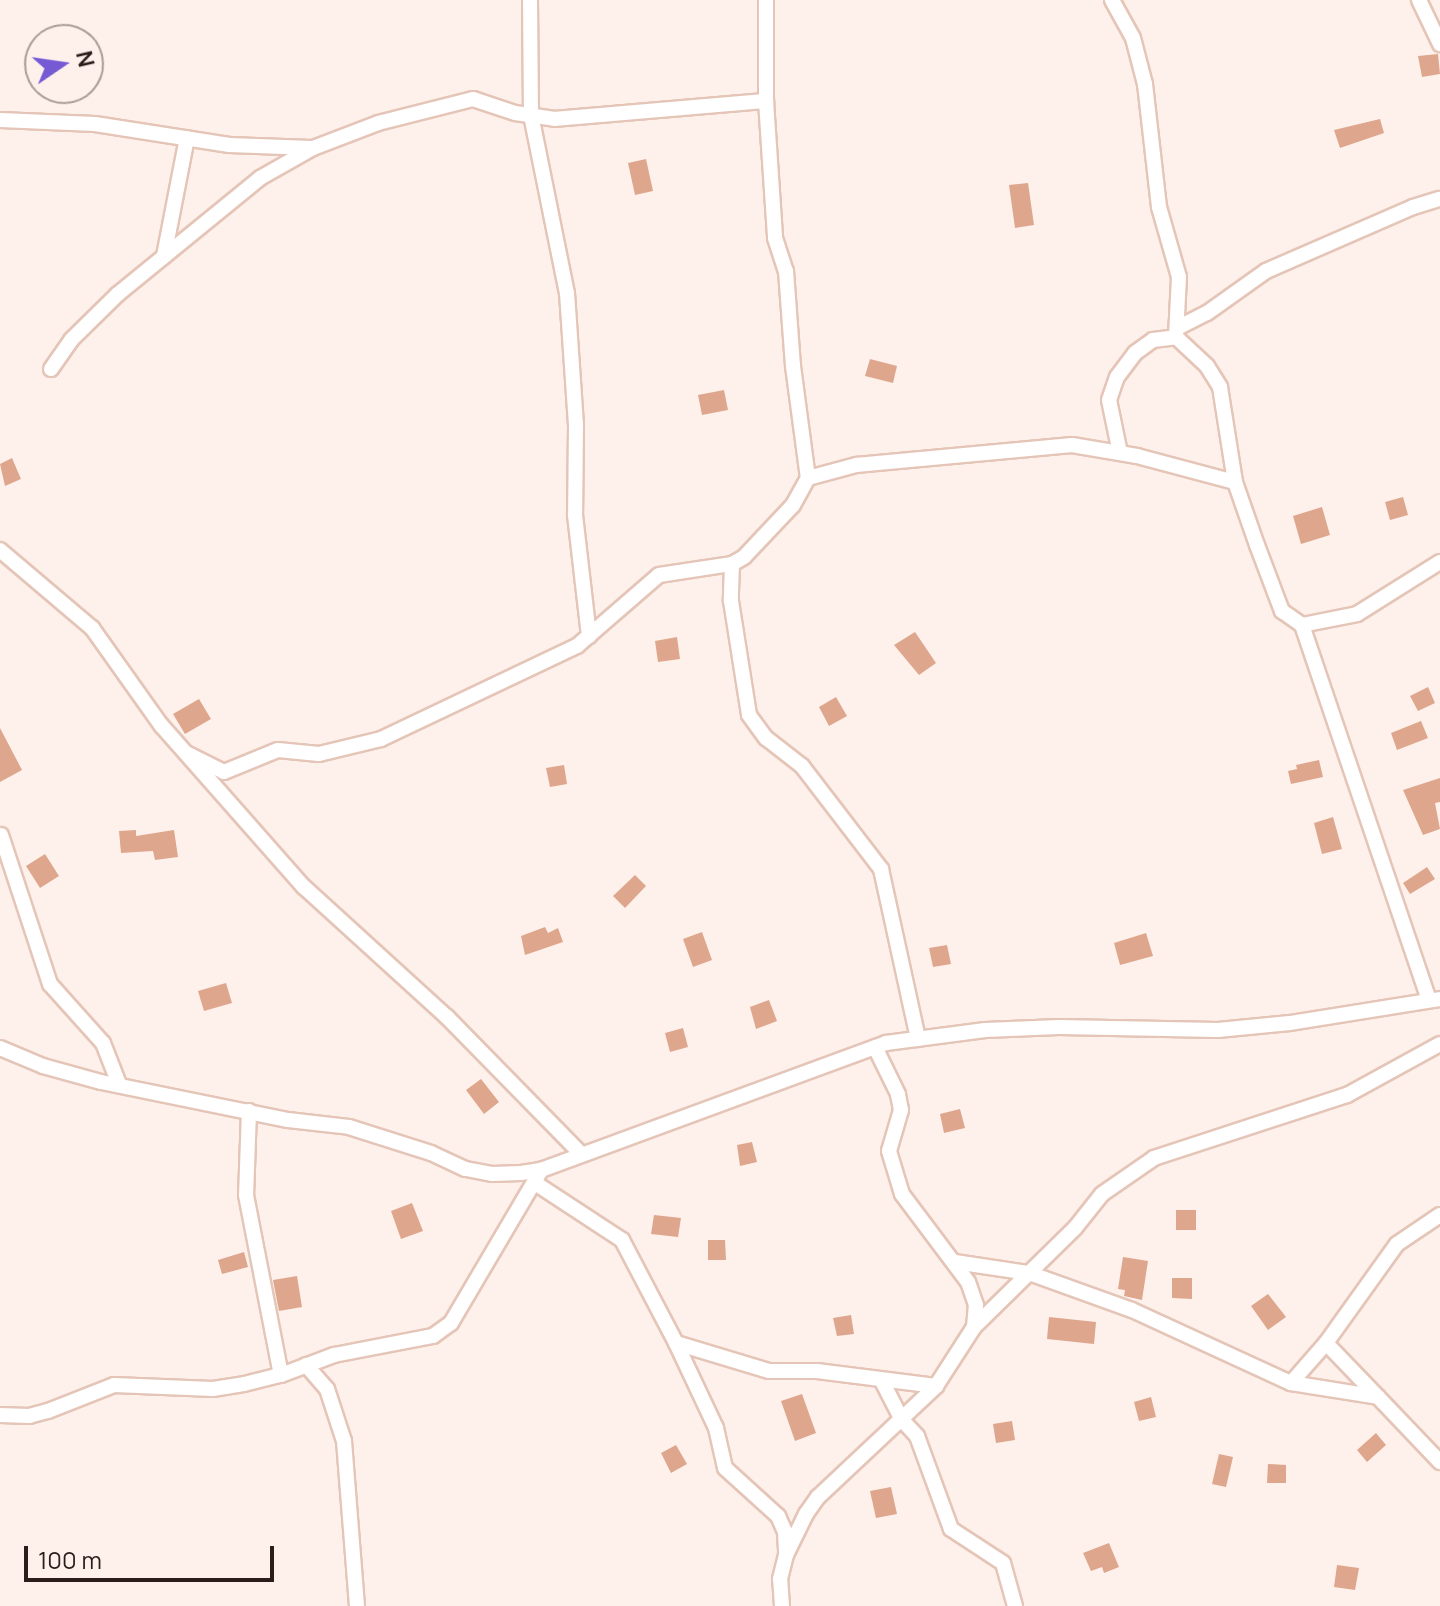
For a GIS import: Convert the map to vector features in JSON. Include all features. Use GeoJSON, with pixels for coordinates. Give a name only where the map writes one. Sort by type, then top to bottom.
{"type":"FeatureCollection","features":[{"type":"Feature","properties":{"kind":"street"},"geometry":{"type":"LineString","coordinates":[[530,0],[531,115],[567,293],[576,425],[575,515],[589,636]]}},
{"type":"Feature","properties":{"kind":"street"},"geometry":{"type":"LineString","coordinates":[[186,753],[224,772],[278,750],[319,754],[381,739],[479,695],[589,636],[659,575],[732,564],[772,530],[793,505],[808,478],[793,366],[786,271],[775,238],[766,101],[766,0]]}},
{"type":"Feature","properties":{"kind":"street"},"geometry":{"type":"LineString","coordinates":[[0,1048],[66,1073],[380,1135],[479,1171],[538,1176],[581,1154],[875,1047],[985,1030],[1059,1027],[1218,1030],[1290,1023],[1435,1000],[1302,625],[1282,611],[1235,482],[1220,387],[1207,366],[1178,332],[1179,277],[1159,207],[1145,84],[1133,38],[1112,0]]}},
{"type":"Feature","properties":{"kind":"street"},"geometry":{"type":"LineString","coordinates":[[1419,0],[1440,44]]}},
{"type":"Feature","properties":{"kind":"street"},"geometry":{"type":"LineString","coordinates":[[51,369],[71,340],[118,294],[260,178],[313,148],[378,123],[473,99],[555,119],[766,101]]}},
{"type":"Feature","properties":{"kind":"street"},"geometry":{"type":"LineString","coordinates":[[0,120],[95,124],[229,145],[313,148]]}},
{"type":"Feature","properties":{"kind":"street"},"geometry":{"type":"LineString","coordinates":[[164,256],[187,138]]}},
{"type":"Feature","properties":{"kind":"street"},"geometry":{"type":"LineString","coordinates":[[1120,453],[1109,400],[1117,377],[1135,353],[1153,340],[1178,332],[1266,271],[1413,207],[1440,199]]}},
{"type":"Feature","properties":{"kind":"street"},"geometry":{"type":"LineString","coordinates":[[808,478],[856,465],[1072,445],[1120,453],[1235,482]]}},
{"type":"Feature","properties":{"kind":"street"},"geometry":{"type":"LineString","coordinates":[[0,550],[92,628],[161,725],[304,887],[447,1017],[581,1154]]}},
{"type":"Feature","properties":{"kind":"street"},"geometry":{"type":"LineString","coordinates":[[1302,625],[1357,614],[1440,562]]}},
{"type":"Feature","properties":{"kind":"street"},"geometry":{"type":"LineString","coordinates":[[732,564],[731,601],[749,715],[766,738],[802,766],[881,869],[918,1039]]}},
{"type":"Feature","properties":{"kind":"street"},"geometry":{"type":"LineString","coordinates":[[1,835],[50,984],[103,1043],[119,1084]]}},
{"type":"Feature","properties":{"kind":"street"},"geometry":{"type":"LineString","coordinates":[[782,1606],[780,1579],[786,1555],[818,1497],[936,1386],[974,1327],[1075,1228],[1102,1194],[1154,1158],[1347,1095],[1440,1044]]}},
{"type":"Feature","properties":{"kind":"street"},"geometry":{"type":"LineString","coordinates":[[875,1047],[898,1094],[901,1110],[889,1151],[902,1194],[955,1262],[976,1305],[974,1327]]}},
{"type":"Feature","properties":{"kind":"street"},"geometry":{"type":"LineString","coordinates":[[249,1111],[246,1195],[281,1375]]}},
{"type":"Feature","properties":{"kind":"street"},"geometry":{"type":"LineString","coordinates":[[538,1176],[622,1240],[716,1428],[725,1468],[778,1516],[785,1532],[786,1555]]}},
{"type":"Feature","properties":{"kind":"street"},"geometry":{"type":"LineString","coordinates":[[0,1415],[40,1414],[114,1385],[213,1389],[281,1375],[361,1349],[420,1340],[443,1329],[488,1264],[538,1176]]}},
{"type":"Feature","properties":{"kind":"street"},"geometry":{"type":"LineString","coordinates":[[1291,1383],[1326,1343],[1397,1244],[1440,1215]]}},
{"type":"Feature","properties":{"kind":"street"},"geometry":{"type":"LineString","coordinates":[[955,1262],[1029,1273],[1132,1310],[1291,1383],[1378,1397]]}},
{"type":"Feature","properties":{"kind":"street"},"geometry":{"type":"LineString","coordinates":[[676,1343],[769,1371],[817,1371],[936,1386]]}},
{"type":"Feature","properties":{"kind":"street"},"geometry":{"type":"LineString","coordinates":[[1326,1343],[1440,1462]]}},
{"type":"Feature","properties":{"kind":"street"},"geometry":{"type":"LineString","coordinates":[[306,1365],[327,1389],[344,1441],[357,1606]]}},
{"type":"Feature","properties":{"kind":"street"},"geometry":{"type":"LineString","coordinates":[[882,1381],[902,1420],[917,1436],[951,1529],[1003,1563],[1015,1606]]}},
{"type":"Feature","properties":{"kind":"building"},"geometry":{"type":"Polygon","coordinates":[[[1438,54],[1440,74],[1422,77],[1418,56],[1438,54]]]}},
{"type":"Feature","properties":{"kind":"building"},"geometry":{"type":"Polygon","coordinates":[[[1380,119],[1384,133],[1340,148],[1334,130],[1380,119]]]}},
{"type":"Feature","properties":{"kind":"building"},"geometry":{"type":"Polygon","coordinates":[[[646,159],[653,191],[635,195],[628,163],[646,159]]]}},
{"type":"Feature","properties":{"kind":"building"},"geometry":{"type":"Polygon","coordinates":[[[1028,183],[1034,225],[1015,228],[1009,185],[1028,183]]]}},
{"type":"Feature","properties":{"kind":"building"},"geometry":{"type":"Polygon","coordinates":[[[870,359],[897,366],[893,383],[865,376],[870,359]]]}},
{"type":"Feature","properties":{"kind":"building"},"geometry":{"type":"Polygon","coordinates":[[[724,390],[728,410],[702,415],[698,395],[724,390]]]}},
{"type":"Feature","properties":{"kind":"building"},"geometry":{"type":"Polygon","coordinates":[[[12,458],[21,479],[5,486],[0,464],[12,458]]]}},
{"type":"Feature","properties":{"kind":"building"},"geometry":{"type":"Polygon","coordinates":[[[1403,497],[1408,515],[1390,520],[1385,502],[1403,497]]]}},
{"type":"Feature","properties":{"kind":"building"},"geometry":{"type":"Polygon","coordinates":[[[1322,507],[1330,535],[1301,544],[1293,516],[1322,507]]]}},
{"type":"Feature","properties":{"kind":"building"},"geometry":{"type":"Polygon","coordinates":[[[915,632],[936,663],[919,675],[894,645],[915,632]]]}},
{"type":"Feature","properties":{"kind":"building"},"geometry":{"type":"Polygon","coordinates":[[[677,637],[680,659],[658,662],[655,641],[677,637]]]}},
{"type":"Feature","properties":{"kind":"building"},"geometry":{"type":"Polygon","coordinates":[[[1428,687],[1435,703],[1418,711],[1410,696],[1428,687]]]}},
{"type":"Feature","properties":{"kind":"building"},"geometry":{"type":"Polygon","coordinates":[[[836,697],[847,716],[829,726],[819,707],[836,697]]]}},
{"type":"Feature","properties":{"kind":"building"},"geometry":{"type":"Polygon","coordinates":[[[199,699],[211,719],[185,734],[173,714],[199,699]]]}},
{"type":"Feature","properties":{"kind":"building"},"geometry":{"type":"Polygon","coordinates":[[[1421,721],[1428,738],[1397,750],[1391,733],[1421,721]]]}},
{"type":"Feature","properties":{"kind":"building"},"geometry":{"type":"Polygon","coordinates":[[[0,728],[22,770],[0,782],[0,728]]]}},
{"type":"Feature","properties":{"kind":"building"},"geometry":{"type":"Polygon","coordinates":[[[1319,760],[1323,777],[1291,784],[1288,771],[1297,769],[1296,765],[1319,760]]]}},
{"type":"Feature","properties":{"kind":"building"},"geometry":{"type":"Polygon","coordinates":[[[564,765],[567,784],[550,787],[546,768],[564,765]]]}},
{"type":"Feature","properties":{"kind":"building"},"geometry":{"type":"Polygon","coordinates":[[[1440,778],[1440,802],[1435,803],[1440,829],[1423,835],[1403,790],[1440,778]]]}},
{"type":"Feature","properties":{"kind":"building"},"geometry":{"type":"Polygon","coordinates":[[[1333,817],[1342,849],[1322,854],[1314,823],[1333,817]]]}},
{"type":"Feature","properties":{"kind":"building"},"geometry":{"type":"Polygon","coordinates":[[[136,830],[136,836],[174,830],[178,857],[155,860],[153,851],[121,853],[119,831],[136,830]]]}},
{"type":"Feature","properties":{"kind":"building"},"geometry":{"type":"Polygon","coordinates":[[[45,854],[59,876],[40,888],[26,866],[45,854]]]}},
{"type":"Feature","properties":{"kind":"building"},"geometry":{"type":"Polygon","coordinates":[[[1427,867],[1435,879],[1410,894],[1403,883],[1427,867]]]}},
{"type":"Feature","properties":{"kind":"building"},"geometry":{"type":"Polygon","coordinates":[[[635,875],[646,886],[625,908],[613,896],[635,875]]]}},
{"type":"Feature","properties":{"kind":"building"},"geometry":{"type":"Polygon","coordinates":[[[545,927],[548,933],[558,928],[563,942],[525,955],[521,936],[545,927]]]}},
{"type":"Feature","properties":{"kind":"building"},"geometry":{"type":"Polygon","coordinates":[[[702,932],[712,960],[693,967],[683,939],[702,932]]]}},
{"type":"Feature","properties":{"kind":"building"},"geometry":{"type":"Polygon","coordinates":[[[1146,933],[1153,956],[1120,965],[1114,943],[1146,933]]]}},
{"type":"Feature","properties":{"kind":"building"},"geometry":{"type":"Polygon","coordinates":[[[947,945],[951,964],[933,967],[929,948],[947,945]]]}},
{"type":"Feature","properties":{"kind":"building"},"geometry":{"type":"Polygon","coordinates":[[[226,983],[232,1003],[204,1011],[198,991],[226,983]]]}},
{"type":"Feature","properties":{"kind":"building"},"geometry":{"type":"Polygon","coordinates":[[[769,1000],[777,1021],[756,1029],[750,1007],[769,1000]]]}},
{"type":"Feature","properties":{"kind":"building"},"geometry":{"type":"Polygon","coordinates":[[[683,1028],[688,1047],[670,1052],[665,1033],[683,1028]]]}},
{"type":"Feature","properties":{"kind":"building"},"geometry":{"type":"Polygon","coordinates":[[[481,1079],[499,1102],[484,1114],[466,1090],[481,1079]]]}},
{"type":"Feature","properties":{"kind":"building"},"geometry":{"type":"Polygon","coordinates":[[[960,1109],[965,1128],[944,1133],[940,1114],[960,1109]]]}},
{"type":"Feature","properties":{"kind":"building"},"geometry":{"type":"Polygon","coordinates":[[[752,1142],[757,1162],[740,1166],[737,1145],[752,1142]]]}},
{"type":"Feature","properties":{"kind":"building"},"geometry":{"type":"Polygon","coordinates":[[[412,1203],[423,1231],[401,1239],[391,1211],[412,1203]]]}},
{"type":"Feature","properties":{"kind":"building"},"geometry":{"type":"Polygon","coordinates":[[[1176,1210],[1196,1210],[1196,1230],[1176,1230],[1176,1210]]]}},
{"type":"Feature","properties":{"kind":"building"},"geometry":{"type":"Polygon","coordinates":[[[654,1215],[681,1218],[678,1237],[651,1234],[654,1215]]]}},
{"type":"Feature","properties":{"kind":"building"},"geometry":{"type":"Polygon","coordinates":[[[708,1240],[725,1240],[726,1260],[708,1260],[708,1240]]]}},
{"type":"Feature","properties":{"kind":"building"},"geometry":{"type":"Polygon","coordinates":[[[244,1252],[248,1267],[222,1274],[218,1260],[244,1252]]]}},
{"type":"Feature","properties":{"kind":"building"},"geometry":{"type":"Polygon","coordinates":[[[1123,1257],[1148,1261],[1142,1300],[1124,1296],[1125,1290],[1118,1289],[1123,1257]]]}},
{"type":"Feature","properties":{"kind":"building"},"geometry":{"type":"Polygon","coordinates":[[[297,1276],[302,1307],[279,1311],[273,1280],[297,1276]]]}},
{"type":"Feature","properties":{"kind":"building"},"geometry":{"type":"Polygon","coordinates":[[[1172,1278],[1192,1278],[1192,1299],[1172,1298],[1172,1278]]]}},
{"type":"Feature","properties":{"kind":"building"},"geometry":{"type":"Polygon","coordinates":[[[1268,1294],[1286,1317],[1268,1330],[1251,1306],[1268,1294]]]}},
{"type":"Feature","properties":{"kind":"building"},"geometry":{"type":"Polygon","coordinates":[[[851,1315],[854,1334],[837,1336],[833,1318],[851,1315]]]}},
{"type":"Feature","properties":{"kind":"building"},"geometry":{"type":"Polygon","coordinates":[[[1049,1317],[1096,1322],[1094,1344],[1047,1339],[1049,1317]]]}},
{"type":"Feature","properties":{"kind":"building"},"geometry":{"type":"Polygon","coordinates":[[[802,1394],[816,1433],[795,1441],[781,1401],[802,1394]]]}},
{"type":"Feature","properties":{"kind":"building"},"geometry":{"type":"Polygon","coordinates":[[[1151,1397],[1156,1417],[1139,1421],[1134,1402],[1151,1397]]]}},
{"type":"Feature","properties":{"kind":"building"},"geometry":{"type":"Polygon","coordinates":[[[1012,1421],[1015,1440],[996,1443],[993,1424],[1012,1421]]]}},
{"type":"Feature","properties":{"kind":"building"},"geometry":{"type":"Polygon","coordinates":[[[1376,1433],[1386,1445],[1367,1462],[1357,1450],[1376,1433]]]}},
{"type":"Feature","properties":{"kind":"building"},"geometry":{"type":"Polygon","coordinates":[[[676,1445],[687,1464],[671,1473],[661,1453],[676,1445]]]}},
{"type":"Feature","properties":{"kind":"building"},"geometry":{"type":"Polygon","coordinates":[[[1219,1454],[1233,1457],[1226,1487],[1212,1484],[1219,1454]]]}},
{"type":"Feature","properties":{"kind":"building"},"geometry":{"type":"Polygon","coordinates":[[[1268,1464],[1286,1465],[1286,1483],[1267,1483],[1268,1464]]]}},
{"type":"Feature","properties":{"kind":"building"},"geometry":{"type":"Polygon","coordinates":[[[891,1487],[897,1514],[876,1518],[870,1491],[891,1487]]]}},
{"type":"Feature","properties":{"kind":"building"},"geometry":{"type":"Polygon","coordinates":[[[1109,1543],[1119,1567],[1104,1573],[1102,1567],[1091,1571],[1083,1553],[1109,1543]]]}},
{"type":"Feature","properties":{"kind":"building"},"geometry":{"type":"Polygon","coordinates":[[[1337,1565],[1359,1568],[1355,1590],[1334,1587],[1337,1565]]]}}]}
